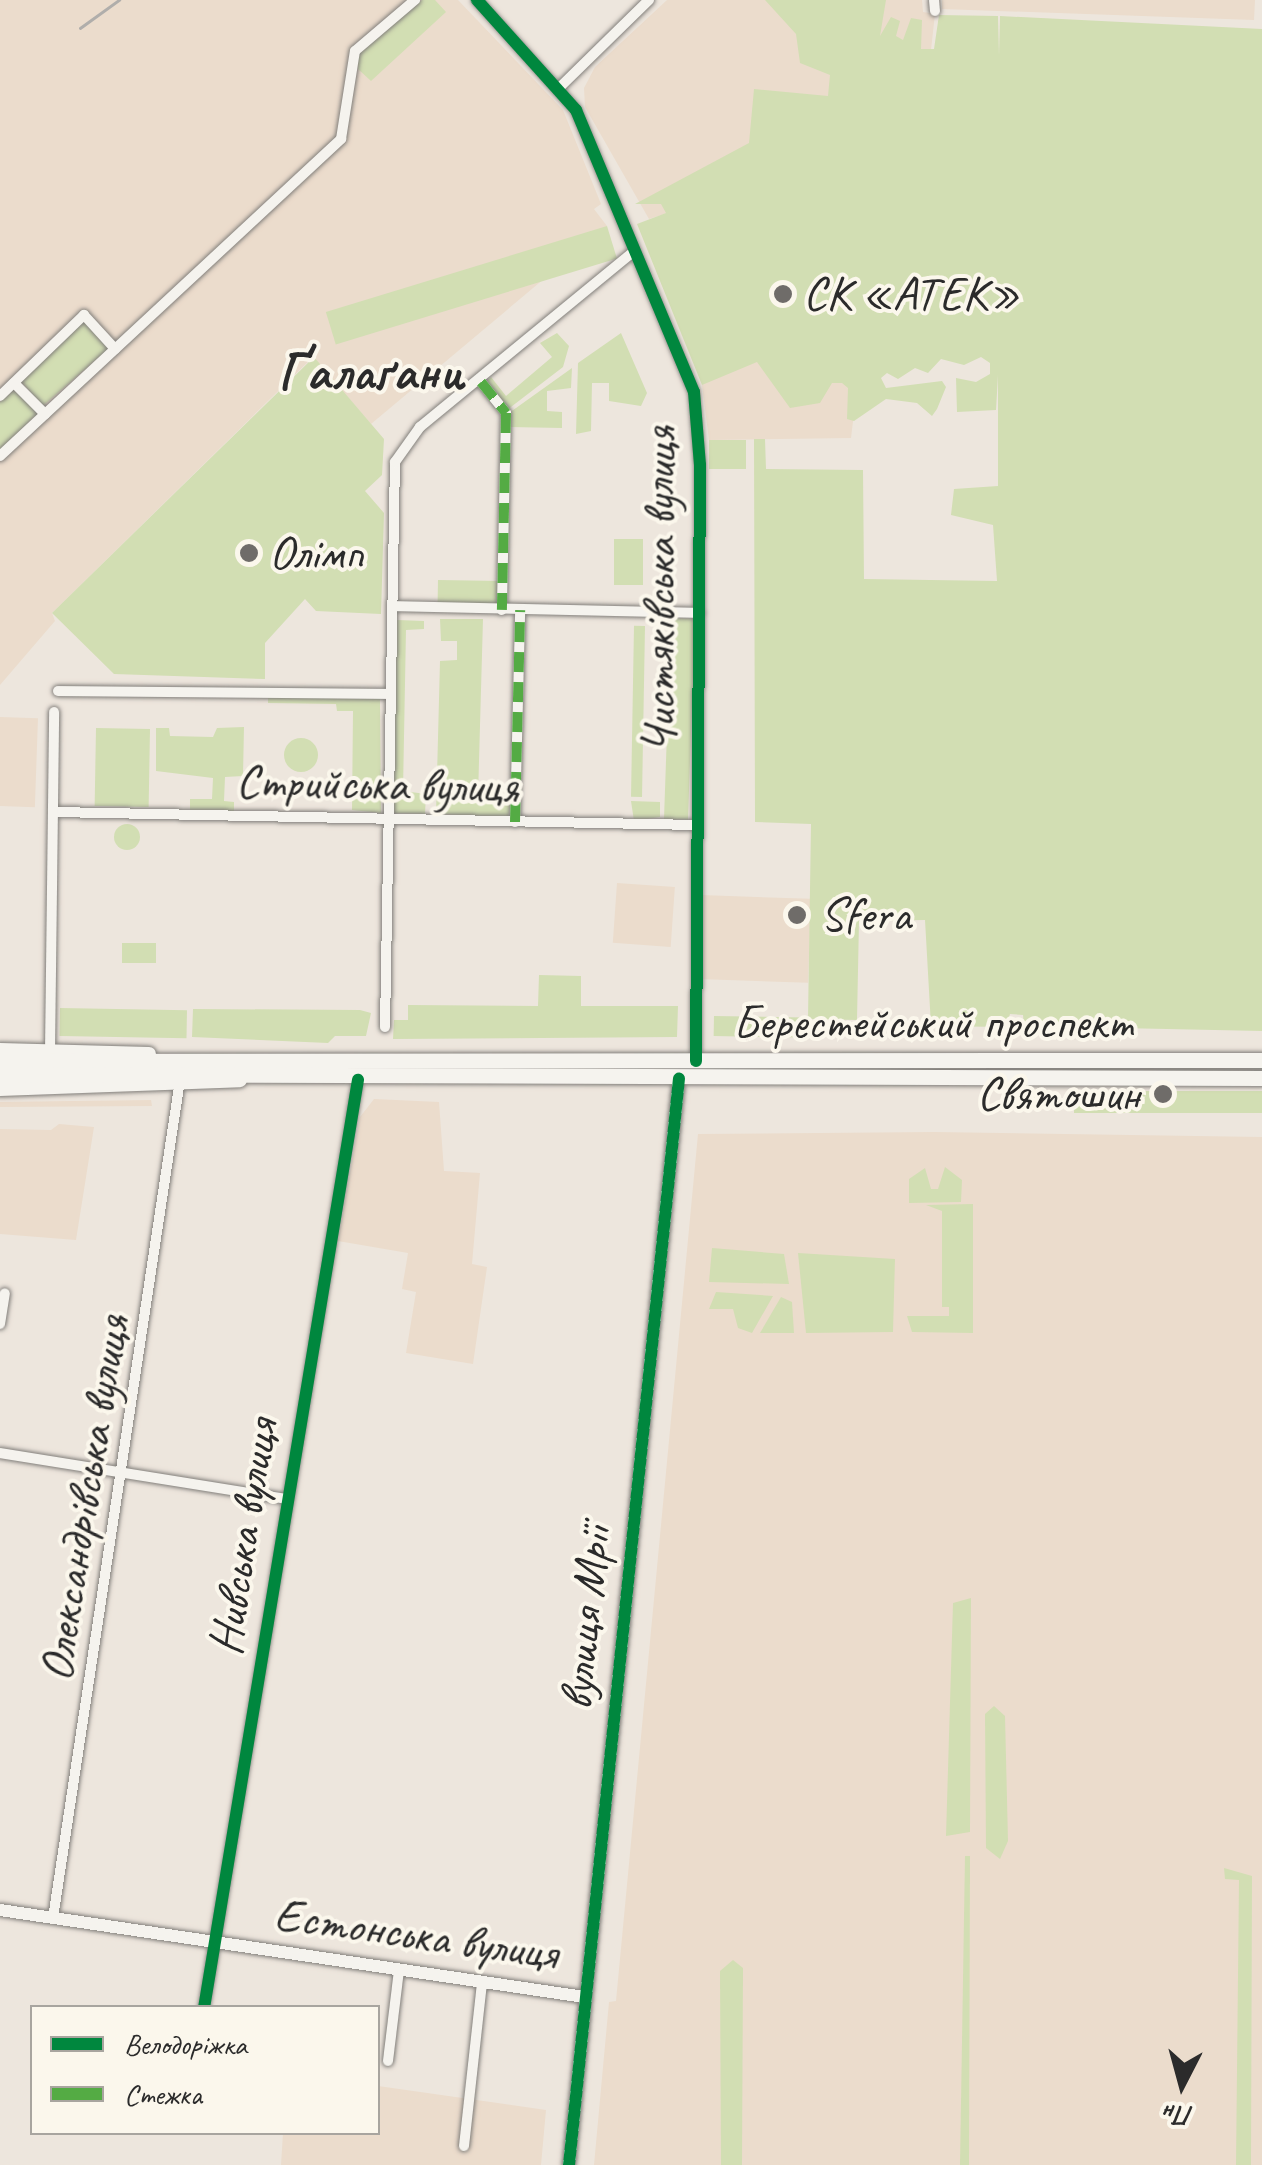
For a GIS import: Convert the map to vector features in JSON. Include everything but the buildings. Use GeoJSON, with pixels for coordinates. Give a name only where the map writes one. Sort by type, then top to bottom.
{"type":"FeatureCollection","features":[{"type":"Feature","properties":{"kind":"main road","name":"Берестейський проспект"},"geometry":{"type":"LineString","coordinates":[[0,1050],[244,1059],[1262,1060]]}},
{"type":"Feature","properties":{"kind":"main road","name":"Берестейський проспект"},"geometry":{"type":"LineString","coordinates":[[0,1090],[174,1075],[244,1059]]}},
{"type":"Feature","properties":{"kind":"main road","name":"Берестейський проспект"},"geometry":{"type":"LineString","coordinates":[[0,1061],[174,1075]]}},
{"type":"Feature","properties":{"kind":"main road","name":"Берестейський проспект"},"geometry":{"type":"LineString","coordinates":[[0,1074],[358,1080],[1262,1078]]}},
{"type":"Feature","properties":{"kind":"street"},"geometry":{"type":"LineString","coordinates":[[0,456],[341,139],[355,50],[415,0]]}},
{"type":"Feature","properties":{"kind":"street","name":"Чистяківська вулиця"},"geometry":{"type":"LineString","coordinates":[[476,0],[576,110],[694,392],[700,613],[696,1061]]}},
{"type":"Feature","properties":{"kind":"street"},"geometry":{"type":"LineString","coordinates":[[559,88],[649,0]]}},
{"type":"Feature","properties":{"kind":"street"},"geometry":{"type":"LineString","coordinates":[[385,1027],[395,462],[420,427],[481,382],[634,251]]}},
{"type":"Feature","properties":{"kind":"street"},"geometry":{"type":"LineString","coordinates":[[0,396],[84,316],[115,349]]}},
{"type":"Feature","properties":{"kind":"street"},"geometry":{"type":"LineString","coordinates":[[481,382],[506,413],[502,610]]}},
{"type":"Feature","properties":{"kind":"street"},"geometry":{"type":"LineString","coordinates":[[14,383],[45,414]]}},
{"type":"Feature","properties":{"kind":"street"},"geometry":{"type":"LineString","coordinates":[[394,606],[700,613]]}},
{"type":"Feature","properties":{"kind":"street"},"geometry":{"type":"LineString","coordinates":[[515,822],[520,610]]}},
{"type":"Feature","properties":{"kind":"street"},"geometry":{"type":"LineString","coordinates":[[58,691],[390,694]]}},
{"type":"Feature","properties":{"kind":"street"},"geometry":{"type":"LineString","coordinates":[[50,1052],[54,712]]}},
{"type":"Feature","properties":{"kind":"street","name":"Стрийська вулиця"},"geometry":{"type":"LineString","coordinates":[[55,812],[697,824]]}},
{"type":"Feature","properties":{"kind":"street","name":"Олександрівська вулиця"},"geometry":{"type":"LineString","coordinates":[[52,1918],[124,1474],[174,1075]]}},
{"type":"Feature","properties":{"kind":"street","name":"вулиця Мрії"},"geometry":{"type":"LineString","coordinates":[[568,2165],[678,1079]]}},
{"type":"Feature","properties":{"kind":"street","name":"Нивська вулиця"},"geometry":{"type":"LineString","coordinates":[[204,2005],[358,1080]]}},
{"type":"Feature","properties":{"kind":"street"},"geometry":{"type":"LineString","coordinates":[[0,1324],[2,1299]]}},
{"type":"Feature","properties":{"kind":"street"},"geometry":{"type":"LineString","coordinates":[[0,1453],[287,1499]]}},
{"type":"Feature","properties":{"kind":"street","name":"Естонська вулиця"},"geometry":{"type":"LineString","coordinates":[[0,1910],[584,1997]]}},
{"type":"Feature","properties":{"kind":"street"},"geometry":{"type":"LineString","coordinates":[[388,2062],[399,1970]]}},
{"type":"Feature","properties":{"kind":"street"},"geometry":{"type":"LineString","coordinates":[[464,2146],[482,1982]]}},
{"type":"Feature","properties":{"kind":"shaded area"},"geometry":{"type":"Polygon","coordinates":[[[0,0],[458,0],[563,110],[601,204],[594,209],[607,226],[371,424],[313,357],[52,613],[55,621],[0,685],[0,0]]]}},
{"type":"Feature","properties":{"kind":"shaded area"},"geometry":{"type":"Polygon","coordinates":[[[667,0],[922,0],[923,12],[935,14],[931,50],[786,175],[649,219],[585,107],[584,88],[595,67],[667,0]]]}},
{"type":"Feature","properties":{"kind":"shaded area"},"geometry":{"type":"Polygon","coordinates":[[[942,0],[1255,0],[1254,20],[942,9],[942,0]]]}},
{"type":"Feature","properties":{"kind":"shaded area"},"geometry":{"type":"Polygon","coordinates":[[[755,353],[860,363],[851,438],[709,440],[702,385],[755,353]]]}},
{"type":"Feature","properties":{"kind":"shaded area"},"geometry":{"type":"Polygon","coordinates":[[[0,717],[38,718],[35,807],[0,806],[0,717]]]}},
{"type":"Feature","properties":{"kind":"shaded area"},"geometry":{"type":"Polygon","coordinates":[[[617,883],[675,887],[671,947],[613,943],[617,883]]]}},
{"type":"Feature","properties":{"kind":"shaded area"},"geometry":{"type":"Polygon","coordinates":[[[701,895],[811,899],[808,983],[698,979],[701,895]]]}},
{"type":"Feature","properties":{"kind":"shaded area"},"geometry":{"type":"Polygon","coordinates":[[[374,1099],[439,1102],[444,1171],[480,1173],[472,1264],[487,1267],[473,1364],[406,1353],[416,1292],[402,1289],[408,1253],[338,1241],[360,1117],[374,1099]]]}},
{"type":"Feature","properties":{"kind":"shaded area"},"geometry":{"type":"Polygon","coordinates":[[[151,1100],[152,1106],[0,1107],[0,1102],[151,1100]]]}},
{"type":"Feature","properties":{"kind":"shaded area"},"geometry":{"type":"Polygon","coordinates":[[[59,1124],[94,1127],[76,1240],[0,1234],[0,1129],[51,1130],[59,1124]]]}},
{"type":"Feature","properties":{"kind":"shaded area"},"geometry":{"type":"Polygon","coordinates":[[[934,1132],[1262,1137],[1262,2165],[594,2165],[609,2002],[616,2001],[698,1134],[934,1132]]]}},
{"type":"Feature","properties":{"kind":"shaded area"},"geometry":{"type":"Polygon","coordinates":[[[380,2086],[546,2110],[541,2165],[281,2165],[283,2135],[380,2135],[380,2086]]]}},
{"type":"Feature","properties":{"kind":"green space"},"geometry":{"type":"Polygon","coordinates":[[[422,0],[435,0],[446,12],[371,81],[358,69],[358,54],[422,0]]]}},
{"type":"Feature","properties":{"kind":"green space"},"geometry":{"type":"Polygon","coordinates":[[[765,0],[886,0],[880,36],[891,17],[900,21],[896,36],[903,40],[911,18],[922,20],[921,49],[934,49],[939,15],[998,16],[999,55],[1000,16],[1262,29],[1262,1031],[1024,1026],[1023,1015],[1010,1014],[1006,1027],[931,1026],[925,920],[859,921],[857,1020],[808,1019],[811,824],[755,822],[754,439],[765,439],[766,469],[863,470],[864,579],[997,581],[993,525],[951,515],[954,489],[998,486],[998,375],[996,410],[957,412],[956,378],[976,382],[990,374],[990,363],[981,357],[964,365],[941,359],[928,373],[915,368],[898,379],[887,373],[881,378],[886,388],[942,381],[946,387],[937,409],[932,416],[917,403],[886,399],[854,421],[847,419],[848,388],[842,383],[832,383],[820,403],[790,408],[757,362],[702,385],[637,224],[666,213],[661,204],[635,204],[749,143],[754,89],[828,96],[830,75],[800,63],[796,34],[765,0]]]}},
{"type":"Feature","properties":{"kind":"green space"},"geometry":{"type":"Polygon","coordinates":[[[607,226],[617,259],[336,344],[326,312],[607,226]]]}},
{"type":"Feature","properties":{"kind":"green space"},"geometry":{"type":"Polygon","coordinates":[[[84,321],[108,349],[43,406],[18,378],[84,321]]]}},
{"type":"Feature","properties":{"kind":"green space"},"geometry":{"type":"Polygon","coordinates":[[[557,333],[569,346],[563,367],[507,410],[486,382],[491,377],[506,396],[552,357],[540,343],[557,333]]]}},
{"type":"Feature","properties":{"kind":"green space"},"geometry":{"type":"Polygon","coordinates":[[[621,333],[647,393],[641,406],[609,401],[609,383],[592,383],[591,431],[576,434],[578,363],[621,333]]]}},
{"type":"Feature","properties":{"kind":"green space","name":"Олімп"},"geometry":{"type":"Polygon","coordinates":[[[314,357],[384,439],[382,475],[365,491],[384,513],[381,614],[316,611],[305,599],[265,643],[265,679],[114,674],[52,613],[314,357]]]}},
{"type":"Feature","properties":{"kind":"green space"},"geometry":{"type":"Polygon","coordinates":[[[572,368],[571,388],[547,391],[547,411],[562,412],[562,428],[509,427],[509,413],[572,368]]]}},
{"type":"Feature","properties":{"kind":"green space"},"geometry":{"type":"Polygon","coordinates":[[[13,389],[38,413],[0,450],[0,402],[13,389]]]}},
{"type":"Feature","properties":{"kind":"green space"},"geometry":{"type":"Polygon","coordinates":[[[709,440],[746,440],[746,469],[709,469],[709,440]]]}},
{"type":"Feature","properties":{"kind":"green space"},"geometry":{"type":"Polygon","coordinates":[[[614,539],[643,539],[643,585],[614,585],[614,539]]]}},
{"type":"Feature","properties":{"kind":"green space"},"geometry":{"type":"Polygon","coordinates":[[[438,580],[501,581],[501,606],[438,605],[438,580]]]}},
{"type":"Feature","properties":{"kind":"green space"},"geometry":{"type":"Polygon","coordinates":[[[671,618],[695,619],[688,820],[664,819],[671,618]]]}},
{"type":"Feature","properties":{"kind":"green space"},"geometry":{"type":"Polygon","coordinates":[[[440,619],[483,619],[478,797],[512,798],[508,817],[436,814],[440,661],[457,660],[457,641],[441,641],[440,619]]]}},
{"type":"Feature","properties":{"kind":"green space"},"geometry":{"type":"Polygon","coordinates":[[[397,620],[424,621],[424,629],[406,630],[403,791],[426,794],[425,814],[392,813],[397,620]]]}},
{"type":"Feature","properties":{"kind":"green space"},"geometry":{"type":"Polygon","coordinates":[[[634,626],[645,626],[642,797],[631,797],[634,626]]]}},
{"type":"Feature","properties":{"kind":"green space"},"geometry":{"type":"Polygon","coordinates":[[[268,697],[380,698],[381,813],[352,810],[353,711],[337,711],[336,704],[268,703],[268,697]]]}},
{"type":"Feature","properties":{"kind":"green space"},"geometry":{"type":"Polygon","coordinates":[[[244,727],[243,776],[225,777],[224,801],[234,802],[234,812],[190,811],[190,799],[212,799],[213,778],[156,771],[156,728],[169,728],[170,736],[213,737],[217,728],[244,727]]]}},
{"type":"Feature","properties":{"kind":"green space"},"geometry":{"type":"Polygon","coordinates":[[[96,728],[150,729],[149,807],[95,806],[96,728]]]}},
{"type":"Feature","properties":{"kind":"green space"},"geometry":{"type":"Polygon","coordinates":[[[301,738],[313,743],[318,755],[313,767],[301,772],[289,767],[284,755],[289,743],[301,738]]]}},
{"type":"Feature","properties":{"kind":"green space"},"geometry":{"type":"Polygon","coordinates":[[[631,801],[660,802],[660,817],[634,821],[631,801]]]}},
{"type":"Feature","properties":{"kind":"green space"},"geometry":{"type":"Polygon","coordinates":[[[127,824],[137,827],[137,847],[127,850],[117,847],[114,837],[117,827],[127,824]]]}},
{"type":"Feature","properties":{"kind":"green space"},"geometry":{"type":"Polygon","coordinates":[[[122,943],[156,943],[156,963],[122,963],[122,943]]]}},
{"type":"Feature","properties":{"kind":"green space"},"geometry":{"type":"Polygon","coordinates":[[[539,975],[581,976],[581,1006],[678,1006],[677,1037],[393,1039],[394,1020],[408,1020],[408,1005],[538,1006],[539,975]]]}},
{"type":"Feature","properties":{"kind":"green space"},"geometry":{"type":"Polygon","coordinates":[[[60,1008],[187,1010],[186,1038],[60,1036],[60,1008]]]}},
{"type":"Feature","properties":{"kind":"green space"},"geometry":{"type":"Polygon","coordinates":[[[193,1009],[371,1013],[366,1036],[335,1036],[328,1043],[192,1037],[193,1009]]]}},
{"type":"Feature","properties":{"kind":"green space"},"geometry":{"type":"Polygon","coordinates":[[[714,1016],[805,1018],[805,1038],[714,1036],[714,1016]]]}},
{"type":"Feature","properties":{"kind":"green space"},"geometry":{"type":"Polygon","coordinates":[[[1074,1091],[1262,1091],[1262,1113],[1074,1113],[1074,1091]]]}},
{"type":"Feature","properties":{"kind":"green space"},"geometry":{"type":"Polygon","coordinates":[[[945,1167],[962,1180],[961,1202],[909,1203],[909,1179],[925,1168],[931,1189],[938,1189],[945,1167]]]}},
{"type":"Feature","properties":{"kind":"green space"},"geometry":{"type":"Polygon","coordinates":[[[973,1204],[973,1333],[912,1332],[907,1316],[949,1316],[949,1307],[942,1307],[942,1211],[926,1205],[973,1204]]]}},
{"type":"Feature","properties":{"kind":"green space"},"geometry":{"type":"Polygon","coordinates":[[[712,1248],[784,1254],[789,1284],[709,1282],[712,1248]]]}},
{"type":"Feature","properties":{"kind":"green space"},"geometry":{"type":"Polygon","coordinates":[[[798,1253],[895,1259],[893,1332],[806,1333],[798,1253]]]}},
{"type":"Feature","properties":{"kind":"green space"},"geometry":{"type":"Polygon","coordinates":[[[716,1292],[773,1296],[752,1333],[738,1328],[733,1309],[709,1309],[716,1292]]]}},
{"type":"Feature","properties":{"kind":"green space"},"geometry":{"type":"Polygon","coordinates":[[[781,1297],[792,1302],[794,1333],[760,1333],[781,1297]]]}},
{"type":"Feature","properties":{"kind":"green space"},"geometry":{"type":"Polygon","coordinates":[[[971,1598],[970,1832],[946,1836],[953,1603],[971,1598]]]}},
{"type":"Feature","properties":{"kind":"green space"},"geometry":{"type":"Polygon","coordinates":[[[994,1706],[1005,1716],[1008,1841],[1000,1859],[986,1848],[985,1714],[994,1706]]]}},
{"type":"Feature","properties":{"kind":"green space"},"geometry":{"type":"Polygon","coordinates":[[[965,1856],[970,1856],[969,2165],[960,2165],[965,1856]]]}},
{"type":"Feature","properties":{"kind":"green space"},"geometry":{"type":"Polygon","coordinates":[[[1224,1868],[1252,1876],[1251,2165],[1236,2165],[1239,1880],[1225,1879],[1224,1868]]]}},
{"type":"Feature","properties":{"kind":"green space"},"geometry":{"type":"Polygon","coordinates":[[[733,1960],[743,1968],[742,2165],[721,2165],[720,1971],[733,1960]]]}},
{"type":"Feature","properties":{"kind":"railway"},"geometry":{"type":"LineString","coordinates":[[80,28],[119,0]]}},
{"type":"Feature","properties":{"kind":"marked path"},"geometry":{"type":"LineString","coordinates":[[481,382],[506,413],[502,610]]}},
{"type":"Feature","properties":{"kind":"marked path"},"geometry":{"type":"LineString","coordinates":[[515,822],[520,610]]}},
{"type":"Feature","properties":{"kind":"cycle path"},"geometry":{"type":"LineString","coordinates":[[477,0],[576,110],[694,392],[700,465],[696,1061]]}},
{"type":"Feature","properties":{"kind":"cycle path"},"geometry":{"type":"LineString","coordinates":[[569,2165],[679,1079]]}},
{"type":"Feature","properties":{"kind":"cycle path"},"geometry":{"type":"LineString","coordinates":[[204,2005],[358,1080]]}},
{"type":"Feature","properties":{"kind":"place","name":"СК «АТЕК»"},"geometry":{"type":"Point","coordinates":[783,294]}},
{"type":"Feature","properties":{"kind":"place","name":"Олімп"},"geometry":{"type":"Point","coordinates":[249,553]}},
{"type":"Feature","properties":{"kind":"place","name":"Sfera"},"geometry":{"type":"Point","coordinates":[797,915]}},
{"type":"Feature","properties":{"kind":"place","name":"Святошин"},"geometry":{"type":"Point","coordinates":[1163,1094]}},
{"type":"Feature","properties":{"kind":"district","name":"Ґалаґани"},"geometry":{"type":"Point","coordinates":[371,373]}}]}
